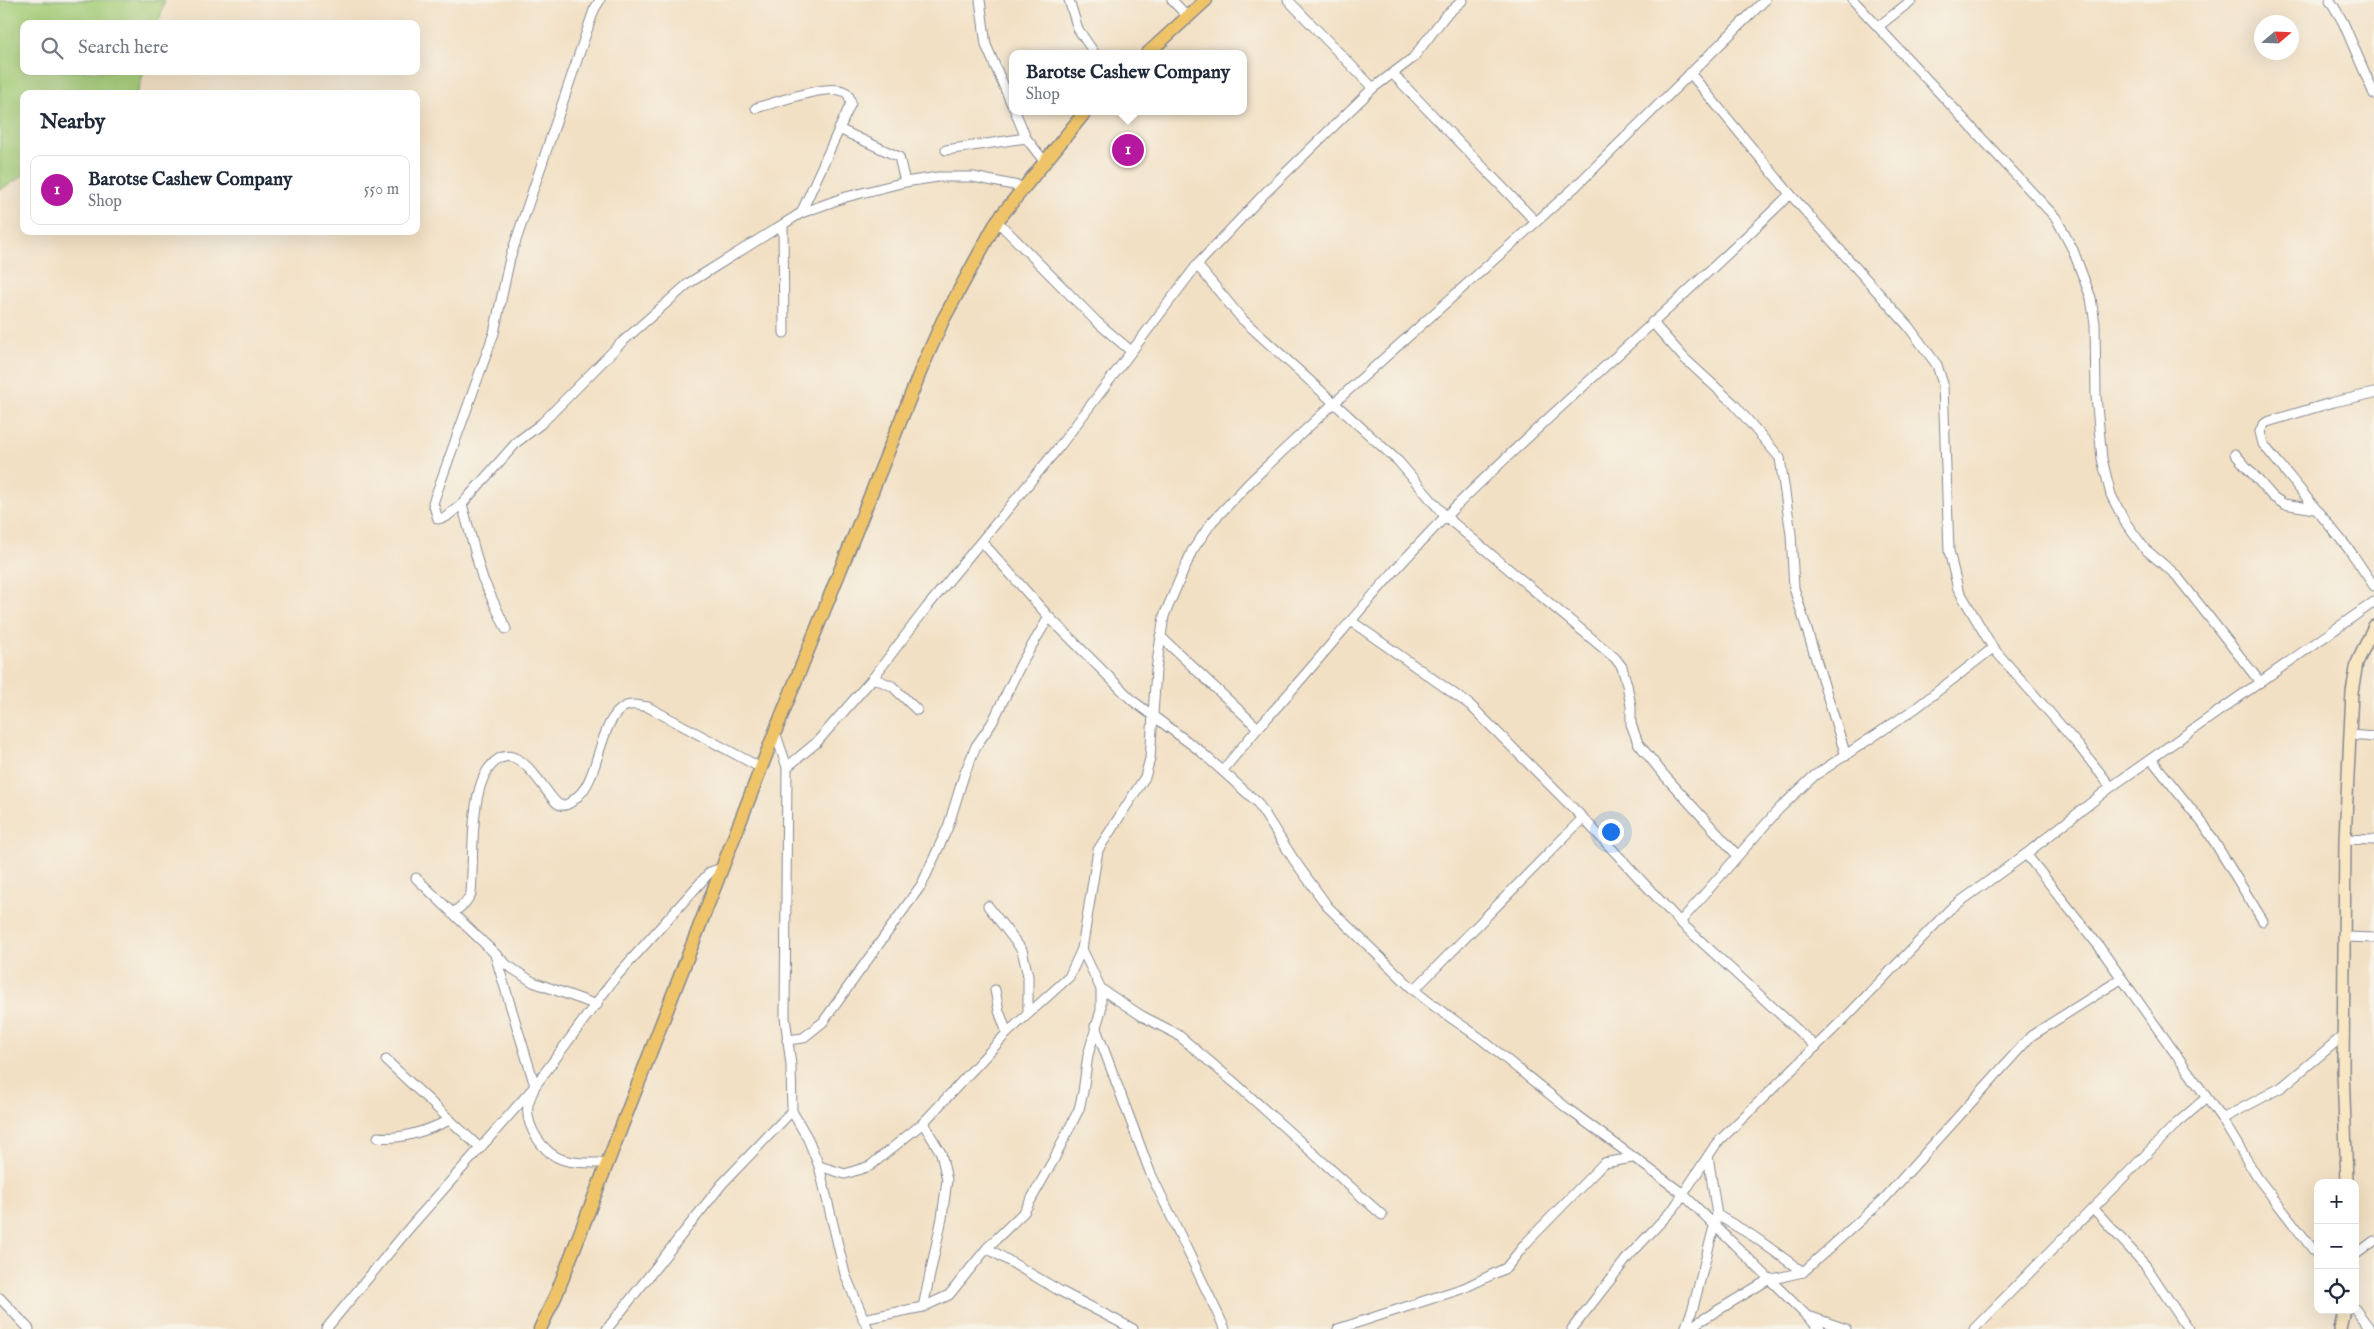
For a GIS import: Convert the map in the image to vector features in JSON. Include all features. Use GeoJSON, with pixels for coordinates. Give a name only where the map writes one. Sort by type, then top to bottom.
{"type":"FeatureCollection","features":[{"type":"Feature","properties":{"kind":"main road"},"geometry":{"type":"LineString","coordinates":[[1151,50],[1206,0]]}},
{"type":"Feature","properties":{"kind":"main road"},"geometry":{"type":"LineString","coordinates":[[540,1329],[556,1295],[775,732],[921,370],[946,314],[996,221],[1083,115]]}},
{"type":"Feature","properties":{"kind":"main road"},"geometry":{"type":"LineString","coordinates":[[2348,1179],[2344,1035],[2346,839],[2352,692],[2357,663],[2374,626]]}},
{"type":"Feature","properties":{"kind":"main road"},"geometry":{"type":"LineString","coordinates":[[2340,1329],[2343,1314]]}},
{"type":"Feature","properties":{"kind":"street"},"geometry":{"type":"LineString","coordinates":[[600,0],[594,10],[510,258],[494,333],[433,503],[438,519],[446,517],[462,504],[517,442],[542,423],[622,343],[689,283],[801,213],[846,197],[905,182],[938,178],[973,177],[1024,186]]}},
{"type":"Feature","properties":{"kind":"street"},"geometry":{"type":"LineString","coordinates":[[980,0],[986,45],[1009,98]]}},
{"type":"Feature","properties":{"kind":"street"},"geometry":{"type":"LineString","coordinates":[[1069,0],[1078,29],[1092,50]]}},
{"type":"Feature","properties":{"kind":"street"},"geometry":{"type":"LineString","coordinates":[[1172,0],[1187,16]]}},
{"type":"Feature","properties":{"kind":"street"},"geometry":{"type":"LineString","coordinates":[[1288,0],[1373,88]]}},
{"type":"Feature","properties":{"kind":"street"},"geometry":{"type":"LineString","coordinates":[[787,767],[816,743],[873,678],[927,607],[983,543],[1059,448],[1197,265],[1265,193],[1373,88],[1413,58],[1445,16],[1463,0]]}},
{"type":"Feature","properties":{"kind":"street"},"geometry":{"type":"LineString","coordinates":[[819,1166],[845,1174],[870,1166],[923,1123],[1007,1033],[1069,977],[1082,949],[1098,850],[1145,777],[1150,759],[1160,636],[1164,616],[1177,581],[1192,551],[1212,522],[1251,481],[1333,404],[1574,188],[1765,0]]}},
{"type":"Feature","properties":{"kind":"street"},"geometry":{"type":"LineString","coordinates":[[1853,0],[2056,218],[2073,250],[2091,298],[2095,324],[2096,396],[2102,459],[2111,495],[2125,522],[2145,548],[2176,575],[2260,682]]}},
{"type":"Feature","properties":{"kind":"street"},"geometry":{"type":"LineString","coordinates":[[1879,26],[1912,0]]}},
{"type":"Feature","properties":{"kind":"street"},"geometry":{"type":"LineString","coordinates":[[2330,0],[2343,22],[2374,94]]}},
{"type":"Feature","properties":{"kind":"street"},"geometry":{"type":"LineString","coordinates":[[1690,73],[1790,194],[1908,326],[1937,365],[1943,384],[1949,551],[1958,589],[1993,648],[2078,745],[2111,787]]}},
{"type":"Feature","properties":{"kind":"street"},"geometry":{"type":"LineString","coordinates":[[1393,74],[1536,222]]}},
{"type":"Feature","properties":{"kind":"street"},"geometry":{"type":"LineString","coordinates":[[756,108],[826,88],[843,91],[849,95],[851,103],[801,213]]}},
{"type":"Feature","properties":{"kind":"street"},"geometry":{"type":"LineString","coordinates":[[1017,115],[1026,138],[1044,161]]}},
{"type":"Feature","properties":{"kind":"street"},"geometry":{"type":"LineString","coordinates":[[839,129],[899,157],[905,182]]}},
{"type":"Feature","properties":{"kind":"street"},"geometry":{"type":"LineString","coordinates":[[946,150],[1026,138]]}},
{"type":"Feature","properties":{"kind":"street"},"geometry":{"type":"LineString","coordinates":[[1223,770],[1351,621],[1445,516],[1652,322],[1714,269],[1790,194]]}},
{"type":"Feature","properties":{"kind":"street"},"geometry":{"type":"LineString","coordinates":[[996,221],[1097,322],[1131,351]]}},
{"type":"Feature","properties":{"kind":"street"},"geometry":{"type":"LineString","coordinates":[[783,225],[784,333]]}},
{"type":"Feature","properties":{"kind":"street"},"geometry":{"type":"LineString","coordinates":[[1197,265],[1242,319],[1333,404],[1399,462],[1445,516],[1615,658],[1622,667],[1627,684],[1631,706],[1631,724],[1638,743],[1664,775],[1737,855]]}},
{"type":"Feature","properties":{"kind":"street"},"geometry":{"type":"LineString","coordinates":[[1652,322],[1684,358],[1734,404],[1780,458],[1791,534],[1794,588],[1846,756]]}},
{"type":"Feature","properties":{"kind":"street"},"geometry":{"type":"LineString","coordinates":[[2374,394],[2334,402],[2263,425],[2260,432],[2263,444],[2351,552],[2374,586]]}},
{"type":"Feature","properties":{"kind":"street"},"geometry":{"type":"LineString","coordinates":[[2235,454],[2273,497],[2284,504],[2315,509]]}},
{"type":"Feature","properties":{"kind":"street"},"geometry":{"type":"LineString","coordinates":[[462,504],[482,577],[506,629]]}},
{"type":"Feature","properties":{"kind":"street"},"geometry":{"type":"LineString","coordinates":[[983,543],[1049,617],[1133,701],[1223,770],[1262,808],[1294,860],[1328,907],[1414,990],[1480,1038],[1632,1158],[1682,1193],[1768,1280],[1810,1317],[1820,1329]]}},
{"type":"Feature","properties":{"kind":"street"},"geometry":{"type":"LineString","coordinates":[[1572,1329],[1628,1257],[1674,1208],[1682,1193],[1716,1144],[1816,1047],[1950,909],[2026,854],[2111,787],[2152,760],[2374,602]]}},
{"type":"Feature","properties":{"kind":"street"},"geometry":{"type":"LineString","coordinates":[[787,1040],[803,1038],[823,1022],[922,884],[948,827],[964,775],[976,746],[992,723],[1022,662],[1049,617]]}},
{"type":"Feature","properties":{"kind":"street"},"geometry":{"type":"LineString","coordinates":[[1351,621],[1470,706],[1583,818],[1680,922],[1816,1047]]}},
{"type":"Feature","properties":{"kind":"street"},"geometry":{"type":"LineString","coordinates":[[1160,636],[1258,728]]}},
{"type":"Feature","properties":{"kind":"street"},"geometry":{"type":"LineString","coordinates":[[1680,922],[1779,809],[1814,776],[1916,708],[1993,648]]}},
{"type":"Feature","properties":{"kind":"street"},"geometry":{"type":"LineString","coordinates":[[873,678],[892,686],[917,710]]}},
{"type":"Feature","properties":{"kind":"street"},"geometry":{"type":"LineString","coordinates":[[452,914],[465,903],[471,894],[475,807],[488,769],[496,761],[505,758],[515,758],[539,777],[556,803],[562,806],[568,804],[583,792],[614,715],[627,705],[635,705],[648,707],[761,768]]}},
{"type":"Feature","properties":{"kind":"street"},"geometry":{"type":"LineString","coordinates":[[775,732],[787,767],[785,1017],[791,1064],[792,1111],[808,1139],[819,1166],[845,1274],[868,1329]]}},
{"type":"Feature","properties":{"kind":"street"},"geometry":{"type":"LineString","coordinates":[[2350,735],[2374,738]]}},
{"type":"Feature","properties":{"kind":"street"},"geometry":{"type":"LineString","coordinates":[[2152,760],[2204,825],[2263,921]]}},
{"type":"Feature","properties":{"kind":"street"},"geometry":{"type":"LineString","coordinates":[[1414,990],[1583,818]]}},
{"type":"Feature","properties":{"kind":"street"},"geometry":{"type":"LineString","coordinates":[[2346,839],[2374,840]]}},
{"type":"Feature","properties":{"kind":"street"},"geometry":{"type":"LineString","coordinates":[[2026,854],[2098,945],[2205,1099],[2222,1119],[2257,1177],[2314,1251]]}},
{"type":"Feature","properties":{"kind":"street"},"geometry":{"type":"LineString","coordinates":[[326,1329],[411,1226],[535,1086],[597,1005],[614,979],[710,872],[722,868]]}},
{"type":"Feature","properties":{"kind":"street"},"geometry":{"type":"LineString","coordinates":[[416,878],[495,955],[533,982],[597,1005]]}},
{"type":"Feature","properties":{"kind":"street"},"geometry":{"type":"LineString","coordinates":[[988,906],[1022,950],[1028,976],[1028,1013]]}},
{"type":"Feature","properties":{"kind":"street"},"geometry":{"type":"LineString","coordinates":[[2346,937],[2374,938]]}},
{"type":"Feature","properties":{"kind":"street"},"geometry":{"type":"LineString","coordinates":[[863,1319],[923,1306],[949,1295],[987,1248],[1024,1212],[1079,1109],[1095,1025],[1101,1010],[1100,989],[1093,968],[1082,949]]}},
{"type":"Feature","properties":{"kind":"street"},"geometry":{"type":"LineString","coordinates":[[495,955],[535,1086],[528,1104],[528,1114],[535,1136],[555,1157],[565,1160],[606,1163]]}},
{"type":"Feature","properties":{"kind":"street"},"geometry":{"type":"LineString","coordinates":[[1686,1329],[1768,1280],[1803,1272],[1884,1199],[2031,1036],[2120,979]]}},
{"type":"Feature","properties":{"kind":"street"},"geometry":{"type":"LineString","coordinates":[[1100,989],[1142,1016],[1177,1034],[1236,1084],[1382,1215]]}},
{"type":"Feature","properties":{"kind":"street"},"geometry":{"type":"LineString","coordinates":[[995,990],[1007,1033]]}},
{"type":"Feature","properties":{"kind":"street"},"geometry":{"type":"LineString","coordinates":[[1095,1025],[1150,1172],[1225,1329]]}},
{"type":"Feature","properties":{"kind":"street"},"geometry":{"type":"LineString","coordinates":[[2222,1119],[2282,1087],[2344,1035]]}},
{"type":"Feature","properties":{"kind":"street"},"geometry":{"type":"LineString","coordinates":[[386,1060],[480,1148]]}},
{"type":"Feature","properties":{"kind":"street"},"geometry":{"type":"LineString","coordinates":[[1974,1329],[2175,1125],[2205,1099]]}},
{"type":"Feature","properties":{"kind":"street"},"geometry":{"type":"LineString","coordinates":[[607,1329],[722,1184],[792,1111]]}},
{"type":"Feature","properties":{"kind":"street"},"geometry":{"type":"LineString","coordinates":[[378,1136],[392,1139],[434,1128],[450,1120]]}},
{"type":"Feature","properties":{"kind":"street"},"geometry":{"type":"LineString","coordinates":[[923,1123],[941,1153],[947,1180],[942,1218],[923,1306]]}},
{"type":"Feature","properties":{"kind":"street"},"geometry":{"type":"LineString","coordinates":[[1686,1329],[1717,1215],[1708,1156]]}},
{"type":"Feature","properties":{"kind":"street"},"geometry":{"type":"LineString","coordinates":[[1338,1329],[1464,1288],[1506,1268],[1526,1243],[1604,1162],[1632,1158]]}},
{"type":"Feature","properties":{"kind":"street"},"geometry":{"type":"LineString","coordinates":[[2093,1208],[2146,1266],[2188,1329]]}},
{"type":"Feature","properties":{"kind":"street"},"geometry":{"type":"LineString","coordinates":[[1717,1215],[1754,1236],[1803,1272]]}},
{"type":"Feature","properties":{"kind":"street"},"geometry":{"type":"LineString","coordinates":[[2359,1252],[2374,1241]]}},
{"type":"Feature","properties":{"kind":"street"},"geometry":{"type":"LineString","coordinates":[[987,1248],[1060,1291],[1133,1329]]}},
{"type":"Feature","properties":{"kind":"street"},"geometry":{"type":"LineString","coordinates":[[0,1298],[29,1329]]}},
{"type":"Feature","properties":{"kind":"street"},"geometry":{"type":"LineString","coordinates":[[2359,1314],[2370,1329]]}},
{"type":"Feature","properties":{"kind":"street"},"geometry":{"type":"LineString","coordinates":[[1810,1317],[1846,1329]]}},
{"type":"Feature","properties":{"kind":"green space"},"geometry":{"type":"Polygon","coordinates":[[[0,0],[165,0],[159,20],[20,20],[20,75],[143,75],[138,90],[20,90],[20,178],[0,190],[0,0]]]}},
{"type":"Feature","properties":{"kind":"place","name":"Barotse Cashew Company"},"geometry":{"type":"Point","coordinates":[1128,150]}}]}
